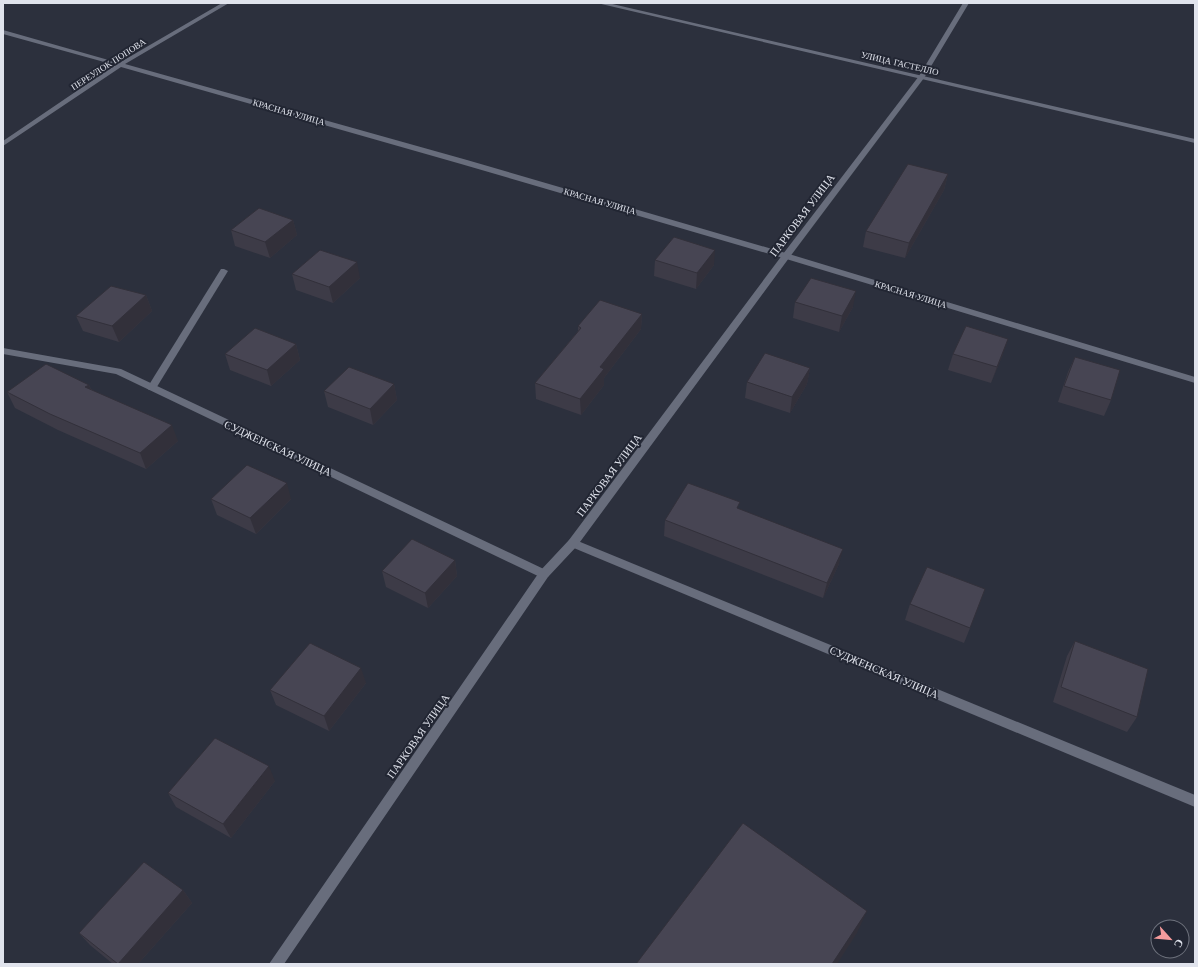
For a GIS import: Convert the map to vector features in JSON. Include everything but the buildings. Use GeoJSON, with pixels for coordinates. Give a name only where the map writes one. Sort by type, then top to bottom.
{"type":"FeatureCollection","features":[{"type":"Feature","properties":{"kind":"street","name":"ПЕРЕУЛОК ПОПОВА"},"geometry":{"type":"LineString","coordinates":[[3,144],[121,64],[226,3]]}},
{"type":"Feature","properties":{"kind":"street","name":"УЛИЦА ГАСТЕЛЛО"},"geometry":{"type":"LineString","coordinates":[[600,3],[1195,141]]}},
{"type":"Feature","properties":{"kind":"street","name":"ПАРКОВАЯ УЛИЦА"},"geometry":{"type":"LineString","coordinates":[[276,964],[544,574],[573,543],[786,256],[922,77],[966,3]]}},
{"type":"Feature","properties":{"kind":"street","name":"КРАСНАЯ УЛИЦА"},"geometry":{"type":"LineString","coordinates":[[3,32],[479,166],[786,256],[1195,380]]}},
{"type":"Feature","properties":{"kind":"street"},"geometry":{"type":"LineString","coordinates":[[152,388],[224,271]]}},
{"type":"Feature","properties":{"kind":"street","name":"СУДЖЕНСКАЯ УЛИЦА"},"geometry":{"type":"LineString","coordinates":[[3,351],[118,371],[544,574]]}},
{"type":"Feature","properties":{"kind":"street","name":"СУДЖЕНСКАЯ УЛИЦА"},"geometry":{"type":"LineString","coordinates":[[573,543],[1195,801]]}}]}
